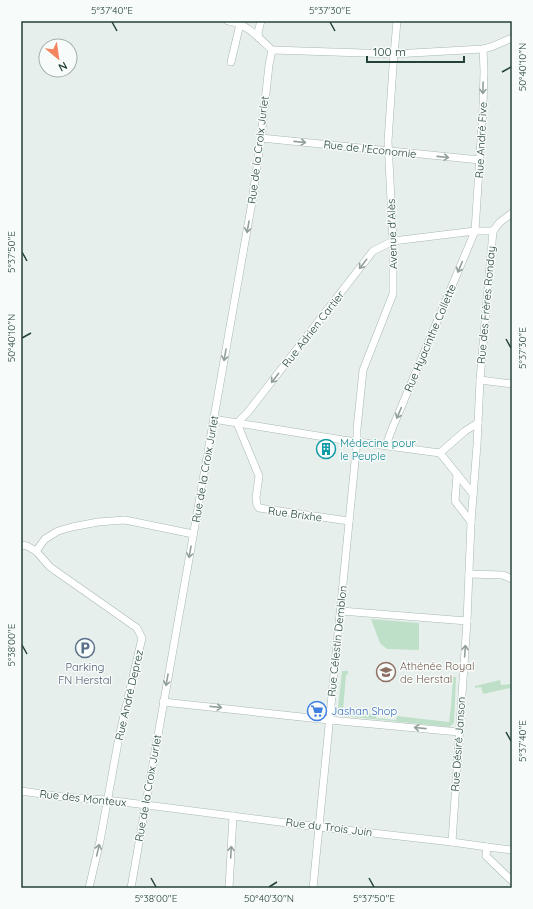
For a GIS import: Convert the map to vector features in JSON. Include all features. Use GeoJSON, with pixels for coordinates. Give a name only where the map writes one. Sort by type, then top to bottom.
{"type":"FeatureCollection","features":[{"type":"Feature","properties":{"kind":"street"},"geometry":{"type":"LineString","coordinates":[[228,21],[243,23],[272,50],[394,54],[483,49],[512,38]]}},
{"type":"Feature","properties":{"kind":"street"},"geometry":{"type":"LineString","coordinates":[[259,38],[258,32],[261,21]]}},
{"type":"Feature","properties":{"kind":"street","name":"Avenue d'Alès"},"geometry":{"type":"LineString","coordinates":[[357,441],[363,370],[393,294],[393,241],[388,151],[397,21]]}},
{"type":"Feature","properties":{"kind":"street"},"geometry":{"type":"LineString","coordinates":[[231,62],[243,23]]}},
{"type":"Feature","properties":{"kind":"street","name":"Rue André Five"},"geometry":{"type":"LineString","coordinates":[[475,231],[483,108],[483,49]]}},
{"type":"Feature","properties":{"kind":"street","name":"Rue de la Croix Jurlet"},"geometry":{"type":"LineString","coordinates":[[131,888],[252,202],[272,50]]}},
{"type":"Feature","properties":{"kind":"street","name":"Rue de l'Economie"},"geometry":{"type":"LineString","coordinates":[[261,138],[480,160]]}},
{"type":"Feature","properties":{"kind":"street"},"geometry":{"type":"LineString","coordinates":[[493,231],[500,222],[512,213]]}},
{"type":"Feature","properties":{"kind":"street","name":"Rue Adrien Cartier"},"geometry":{"type":"LineString","coordinates":[[237,423],[248,412],[373,250],[393,241],[475,231],[493,231]]}},
{"type":"Feature","properties":{"kind":"street","name":"Rue Hyacinthe Collette"},"geometry":{"type":"LineString","coordinates":[[386,445],[475,231]]}},
{"type":"Feature","properties":{"kind":"street","name":"Rue des Frères Ronday"},"geometry":{"type":"LineString","coordinates":[[478,423],[480,380],[493,231]]}},
{"type":"Feature","properties":{"kind":"street"},"geometry":{"type":"LineString","coordinates":[[480,380],[512,384]]}},
{"type":"Feature","properties":{"kind":"street"},"geometry":{"type":"LineString","coordinates":[[213,419],[440,453],[474,494]]}},
{"type":"Feature","properties":{"kind":"street","name":"Rue Brixhe"},"geometry":{"type":"LineString","coordinates":[[237,423],[259,476],[256,498],[259,508],[349,521]]}},
{"type":"Feature","properties":{"kind":"street"},"geometry":{"type":"LineString","coordinates":[[440,453],[478,423]]}},
{"type":"Feature","properties":{"kind":"street","name":"Rue Désiré Janson"},"geometry":{"type":"LineString","coordinates":[[452,842],[467,621],[471,522],[478,423]]}},
{"type":"Feature","properties":{"kind":"street","name":"Rue Célestin Demblon"},"geometry":{"type":"LineString","coordinates":[[313,888],[357,441]]}},
{"type":"Feature","properties":{"kind":"street"},"geometry":{"type":"LineString","coordinates":[[457,474],[455,500],[471,522]]}},
{"type":"Feature","properties":{"kind":"street"},"geometry":{"type":"LineString","coordinates":[[21,545],[27,546],[36,551],[45,539],[58,531],[98,522],[125,520],[193,534]]}},
{"type":"Feature","properties":{"kind":"street","name":"Rue André Deprez"},"geometry":{"type":"LineString","coordinates":[[36,551],[50,567],[137,628],[142,638],[119,737],[100,841],[89,888]]}},
{"type":"Feature","properties":{"kind":"street"},"geometry":{"type":"LineString","coordinates":[[469,574],[503,575],[512,579]]}},
{"type":"Feature","properties":{"kind":"street"},"geometry":{"type":"LineString","coordinates":[[340,611],[467,621]]}},
{"type":"Feature","properties":{"kind":"street"},"geometry":{"type":"LineString","coordinates":[[163,702],[459,732]]}},
{"type":"Feature","properties":{"kind":"street","name":"Rue des Monteux"},"geometry":{"type":"LineString","coordinates":[[21,791],[63,797],[107,800],[146,805]]}},
{"type":"Feature","properties":{"kind":"street","name":"Rue du Trois Juin"},"geometry":{"type":"LineString","coordinates":[[146,805],[512,850]]}},
{"type":"Feature","properties":{"kind":"street"},"geometry":{"type":"LineString","coordinates":[[229,888],[233,816]]}},
{"type":"Feature","properties":{"kind":"street"},"geometry":{"type":"LineString","coordinates":[[487,847],[486,856],[512,881]]}},
{"type":"Feature","properties":{"kind":"green space"},"geometry":{"type":"Polygon","coordinates":[[[371,619],[419,623],[419,650],[387,649],[380,643],[371,619]]]}},
{"type":"Feature","properties":{"kind":"green space"},"geometry":{"type":"Polygon","coordinates":[[[342,671],[348,671],[348,674],[346,675],[343,710],[376,714],[376,718],[396,720],[397,716],[449,722],[453,677],[456,677],[454,723],[449,727],[344,716],[344,711],[338,708],[342,671]]]}},
{"type":"Feature","properties":{"kind":"green space"},"geometry":{"type":"Polygon","coordinates":[[[500,680],[501,685],[512,684],[512,694],[510,688],[483,694],[481,687],[475,688],[475,686],[500,680]]]}},
{"type":"Feature","properties":{"kind":"place","name":"Médecine pour le Peuple"},"geometry":{"type":"Point","coordinates":[326,449]}},
{"type":"Feature","properties":{"kind":"place","name":"Parking FN Herstal"},"geometry":{"type":"Point","coordinates":[85,648]}},
{"type":"Feature","properties":{"kind":"place","name":"Athénée Royal de Herstal"},"geometry":{"type":"Point","coordinates":[386,672]}},
{"type":"Feature","properties":{"kind":"place","name":"Jashan Shop"},"geometry":{"type":"Point","coordinates":[317,711]}}]}
